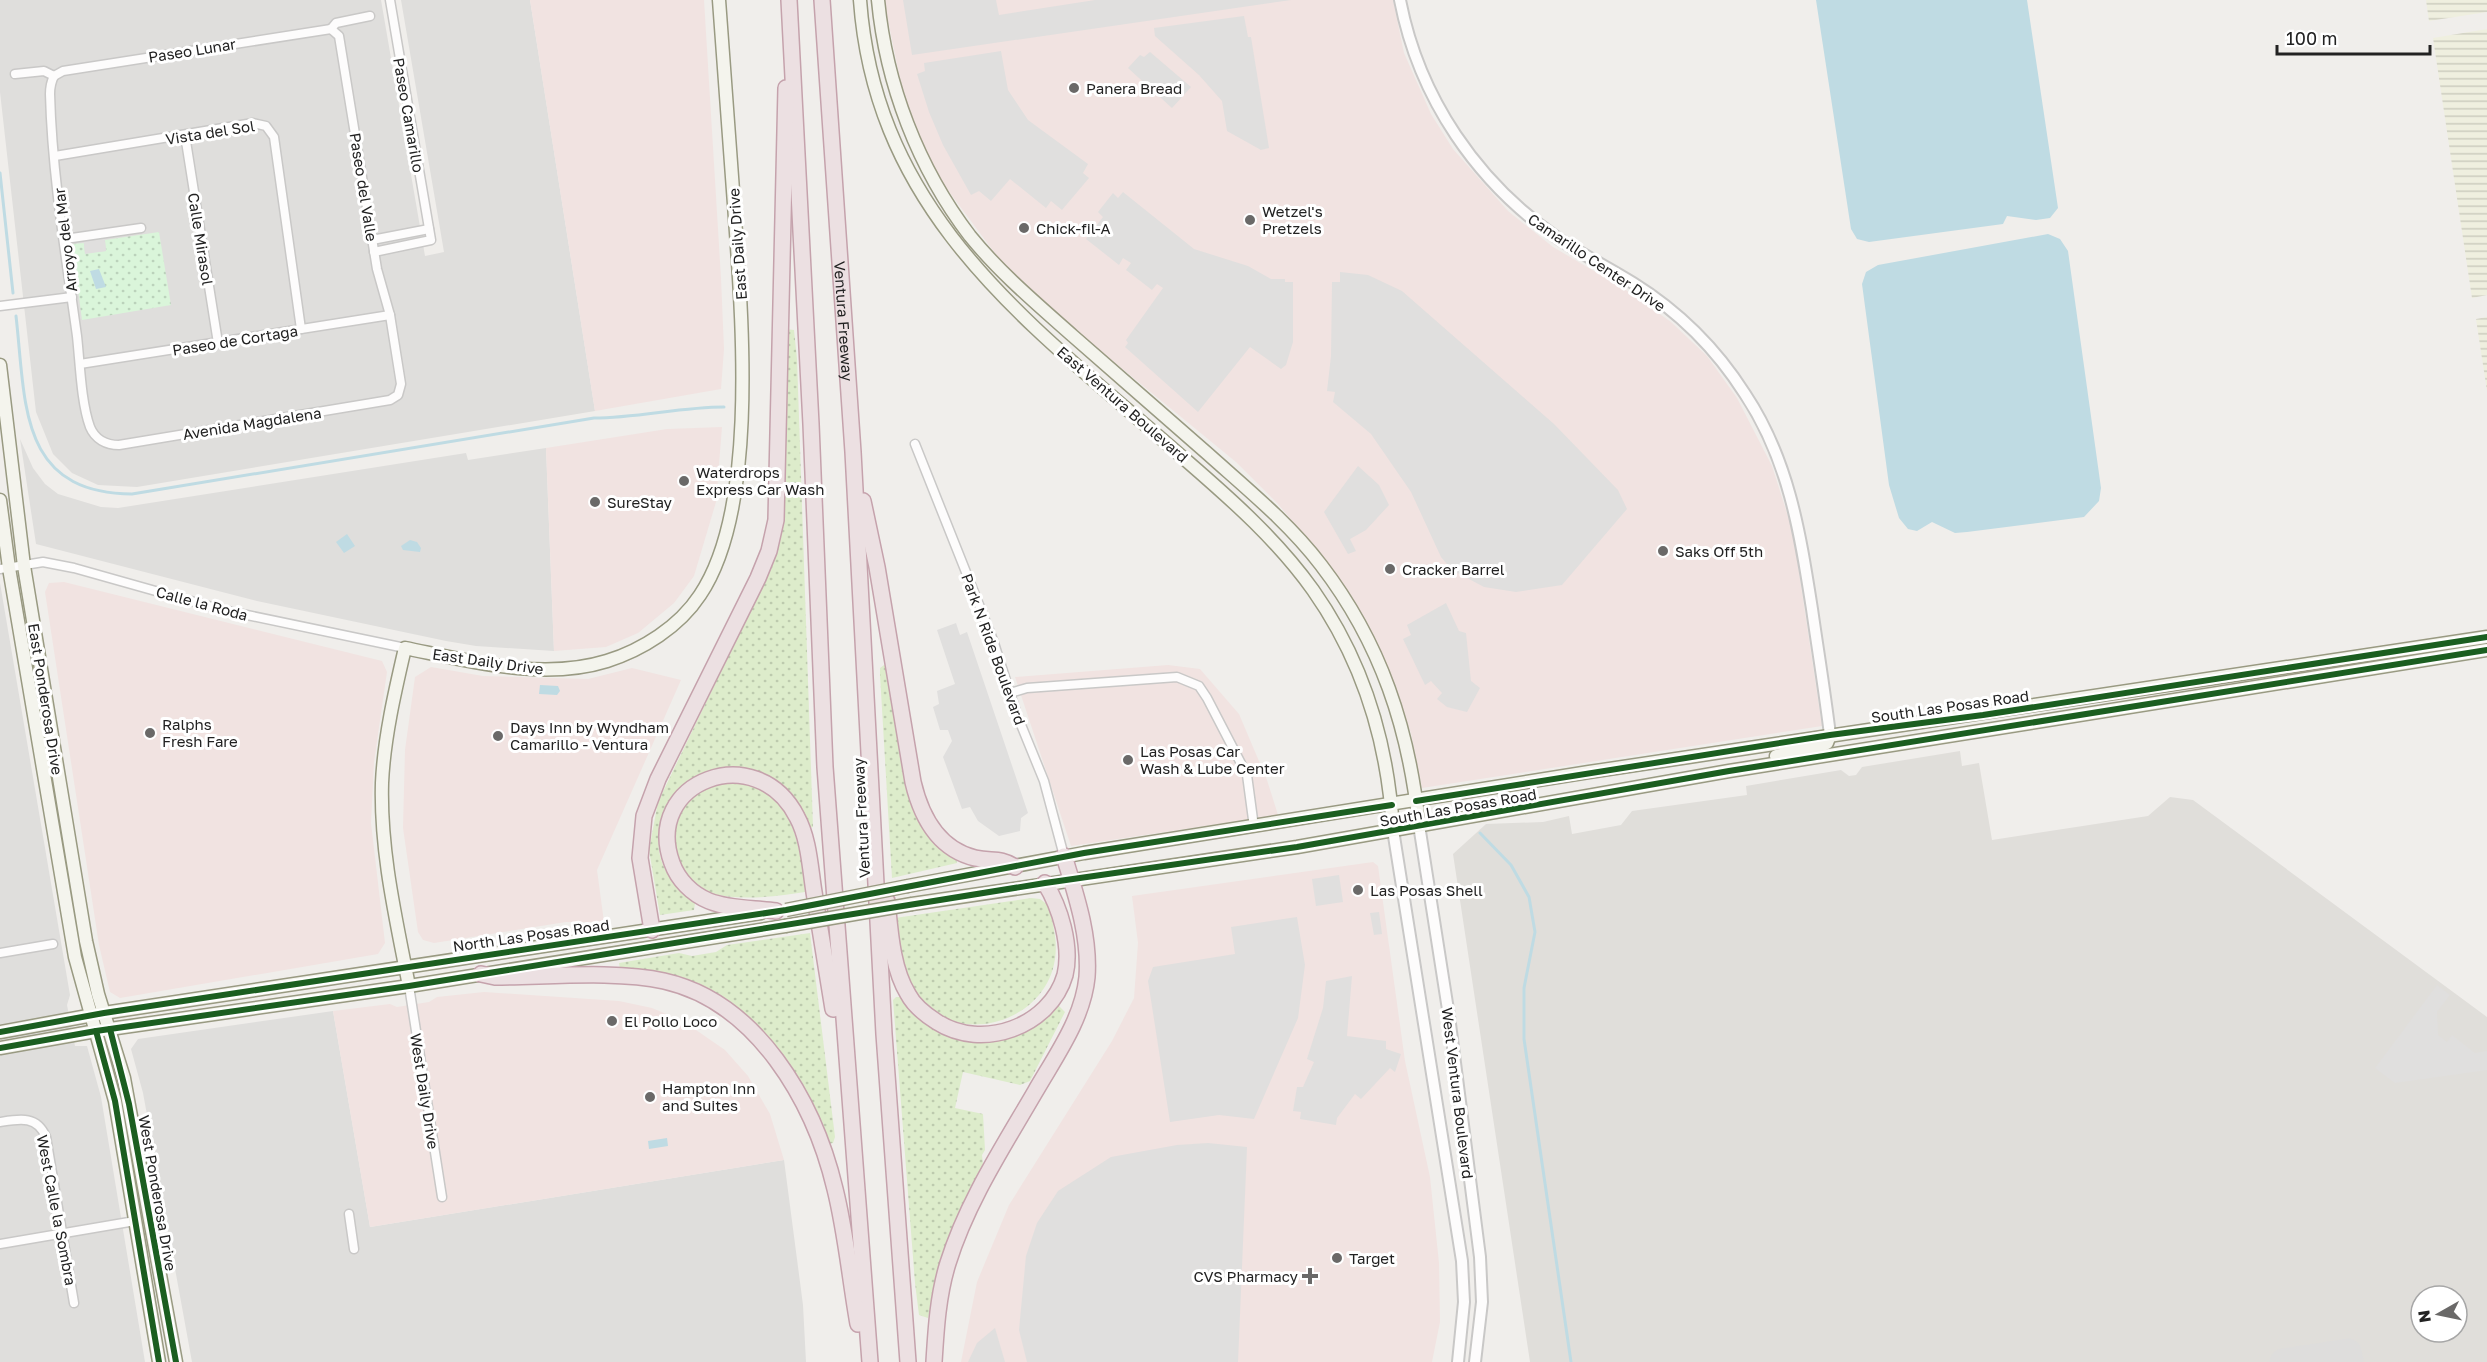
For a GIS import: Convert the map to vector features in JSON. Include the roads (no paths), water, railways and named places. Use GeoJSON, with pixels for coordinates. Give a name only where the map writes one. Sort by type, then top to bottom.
{"type":"FeatureCollection","features":[{"type":"Feature","properties":{"kind":"highway","name":"Ventura Freeway"},"geometry":{"type":"LineString","coordinates":[[789,0],[811,424],[825,767],[848,1097],[870,1362]]}},
{"type":"Feature","properties":{"kind":"highway","name":"Ventura Freeway"},"geometry":{"type":"LineString","coordinates":[[822,0],[853,452],[884,1034],[908,1362]]}},
{"type":"Feature","properties":{"kind":"highway"},"geometry":{"type":"LineString","coordinates":[[652,930],[640,858],[644,816],[657,779],[758,578],[769,551],[776,520],[783,116],[791,25]]}},
{"type":"Feature","properties":{"kind":"highway"},"geometry":{"type":"LineString","coordinates":[[853,452],[877,567],[918,801],[932,829],[943,841],[972,857],[987,861],[1003,860],[1015,867]]}},
{"type":"Feature","properties":{"kind":"highway"},"geometry":{"type":"LineString","coordinates":[[781,910],[710,902],[689,889],[680,879],[668,852],[669,824],[680,800],[696,784],[730,774],[753,777],[774,788],[797,817],[805,836],[848,1097]]}},
{"type":"Feature","properties":{"kind":"highway"},"geometry":{"type":"LineString","coordinates":[[872,785],[889,920],[900,977],[908,994],[919,1009],[942,1025],[978,1035],[1005,1032],[1029,1022],[1052,1000],[1065,975],[1066,960],[1058,908],[1045,883]]}},
{"type":"Feature","properties":{"kind":"highway"},"geometry":{"type":"LineString","coordinates":[[934,1362],[942,1288],[957,1236],[986,1176],[1070,1030],[1083,1000],[1087,959],[1078,898],[1064,856]]}},
{"type":"Feature","properties":{"kind":"highway"},"geometry":{"type":"LineString","coordinates":[[481,974],[630,977],[661,980],[703,995],[724,1007],[748,1026],[787,1076],[826,1158],[842,1220],[865,1362]]}},
{"type":"Feature","properties":{"kind":"main road","name":"East Daily Drive"},"geometry":{"type":"LineString","coordinates":[[405,648],[483,662],[543,669],[595,664],[627,654],[664,632],[700,596],[711,574],[725,538],[736,482],[742,343],[719,0]]}},
{"type":"Feature","properties":{"kind":"main road","name":"East Ventura Boulevard"},"geometry":{"type":"LineString","coordinates":[[860,0],[870,71],[879,104],[893,142],[939,223],[989,284],[1016,310],[1224,493],[1295,566],[1334,623],[1365,690],[1385,753],[1393,830]]}},
{"type":"Feature","properties":{"kind":"main road","name":"East Ventura Boulevard"},"geometry":{"type":"LineString","coordinates":[[878,0],[890,70],[916,144],[951,209],[986,255],[1020,290],[1244,486],[1321,565],[1365,634],[1383,671],[1410,753],[1419,825]]}},
{"type":"Feature","properties":{"kind":"main road","name":"East Ponderosa Drive"},"geometry":{"type":"LineString","coordinates":[[0,365],[24,566],[86,941],[110,1029]]}},
{"type":"Feature","properties":{"kind":"main road","name":"East Ponderosa Drive"},"geometry":{"type":"LineString","coordinates":[[0,500],[4,569],[75,957],[96,1031]]}},
{"type":"Feature","properties":{"kind":"main road","name":"South Las Posas Road"},"geometry":{"type":"LineString","coordinates":[[1064,856],[1830,735],[1995,713],[2487,637]]}},
{"type":"Feature","properties":{"kind":"main road"},"geometry":{"type":"LineString","coordinates":[[405,648],[384,753],[382,782],[385,852],[409,986]]}},
{"type":"Feature","properties":{"kind":"main road","name":"South Las Posas Road"},"geometry":{"type":"LineString","coordinates":[[1071,879],[1193,863],[1728,771],[2487,650]]}},
{"type":"Feature","properties":{"kind":"main road"},"geometry":{"type":"LineString","coordinates":[[1728,771],[1737,763],[1821,746],[1827,743],[1830,735]]}},
{"type":"Feature","properties":{"kind":"main road","name":"North Las Posas Road"},"geometry":{"type":"LineString","coordinates":[[0,1032],[104,1013],[781,910],[1064,856]]}},
{"type":"Feature","properties":{"kind":"main road","name":"North Las Posas Road"},"geometry":{"type":"LineString","coordinates":[[1,1048],[96,1031],[409,986],[1071,879]]}},
{"type":"Feature","properties":{"kind":"main road"},"geometry":{"type":"LineString","coordinates":[[652,930],[654,946]]}},
{"type":"Feature","properties":{"kind":"main road","name":"West Ponderosa Drive"},"geometry":{"type":"LineString","coordinates":[[110,1029],[126,1086],[177,1362]]}},
{"type":"Feature","properties":{"kind":"main road","name":"West Ponderosa Drive"},"geometry":{"type":"LineString","coordinates":[[96,1031],[115,1101],[159,1362]]}},
{"type":"Feature","properties":{"kind":"main road"},"geometry":{"type":"LineString","coordinates":[[0,1032],[1,1048]]}},
{"type":"Feature","properties":{"kind":"main road"},"geometry":{"type":"LineString","coordinates":[[135,1221],[150,1218]]}},
{"type":"Feature","properties":{"kind":"street","name":"Paseo Camarillo"},"geometry":{"type":"LineString","coordinates":[[374,252],[431,240],[390,0]]}},
{"type":"Feature","properties":{"kind":"street","name":"Camarillo Center Drive"},"geometry":{"type":"LineString","coordinates":[[1400,0],[1422,74],[1441,112],[1474,162],[1512,202],[1535,222],[1635,285],[1678,317],[1722,362],[1755,409],[1783,468],[1797,514],[1830,735]]}},
{"type":"Feature","properties":{"kind":"street"},"geometry":{"type":"LineString","coordinates":[[331,29],[336,23],[370,16]]}},
{"type":"Feature","properties":{"kind":"street","name":"Paseo Lunar"},"geometry":{"type":"LineString","coordinates":[[54,76],[63,71],[331,29]]}},
{"type":"Feature","properties":{"kind":"street","name":"Paseo del Valle"},"geometry":{"type":"LineString","coordinates":[[331,29],[339,36],[374,252],[390,315],[400,390]]}},
{"type":"Feature","properties":{"kind":"street"},"geometry":{"type":"LineString","coordinates":[[15,74],[44,71],[54,76]]}},
{"type":"Feature","properties":{"kind":"street","name":"Arroyo del Mar"},"geometry":{"type":"LineString","coordinates":[[54,76],[50,94],[64,239],[89,425],[100,440]]}},
{"type":"Feature","properties":{"kind":"street","name":"Vista del Sol"},"geometry":{"type":"LineString","coordinates":[[55,156],[253,123],[260,123],[270,129],[274,137],[302,329]]}},
{"type":"Feature","properties":{"kind":"street","name":"Calle Mirasol"},"geometry":{"type":"LineString","coordinates":[[185,135],[218,343]]}},
{"type":"Feature","properties":{"kind":"street"},"geometry":{"type":"LineString","coordinates":[[64,239],[141,228]]}},
{"type":"Feature","properties":{"kind":"street"},"geometry":{"type":"LineString","coordinates":[[372,240],[429,229]]}},
{"type":"Feature","properties":{"kind":"street"},"geometry":{"type":"LineString","coordinates":[[0,306],[72,297]]}},
{"type":"Feature","properties":{"kind":"street","name":"Paseo de Cortaga"},"geometry":{"type":"LineString","coordinates":[[80,364],[390,315]]}},
{"type":"Feature","properties":{"kind":"street","name":"Avenida Magdalena"},"geometry":{"type":"LineString","coordinates":[[100,440],[111,445],[119,445],[390,400],[400,390]]}},
{"type":"Feature","properties":{"kind":"street","name":"Park N Ride Boulevard"},"geometry":{"type":"LineString","coordinates":[[915,444],[993,639],[1010,693],[1044,781],[1064,856]]}},
{"type":"Feature","properties":{"kind":"street","name":"Calle la Roda"},"geometry":{"type":"LineString","coordinates":[[4,569],[43,562],[74,567],[224,610],[405,648]]}},
{"type":"Feature","properties":{"kind":"street"},"geometry":{"type":"LineString","coordinates":[[1010,693],[1027,688],[1155,678],[1177,677],[1189,680],[1199,686],[1207,698],[1247,775],[1254,827]]}},
{"type":"Feature","properties":{"kind":"street","name":"West Ventura Boulevard"},"geometry":{"type":"LineString","coordinates":[[1419,825],[1449,1016],[1480,1257],[1482,1302],[1475,1362]]}},
{"type":"Feature","properties":{"kind":"street","name":"West Ventura Boulevard"},"geometry":{"type":"LineString","coordinates":[[1393,830],[1462,1261],[1464,1302],[1458,1362]]}},
{"type":"Feature","properties":{"kind":"street"},"geometry":{"type":"LineString","coordinates":[[0,953],[53,944]]}},
{"type":"Feature","properties":{"kind":"street","name":"West Daily Drive"},"geometry":{"type":"LineString","coordinates":[[409,986],[442,1197]]}},
{"type":"Feature","properties":{"kind":"street","name":"West Calle la Sombra"},"geometry":{"type":"LineString","coordinates":[[0,1122],[19,1119],[33,1121],[46,1137],[74,1303]]}},
{"type":"Feature","properties":{"kind":"street"},"geometry":{"type":"LineString","coordinates":[[349,1214],[354,1249]]}},
{"type":"Feature","properties":{"kind":"street"},"geometry":{"type":"LineString","coordinates":[[0,1244],[135,1221]]}},
{"type":"Feature","properties":{"kind":"water"},"geometry":{"type":"Polygon","coordinates":[[[1816,0],[2027,0],[2058,208],[2050,218],[2036,220],[2007,216],[2003,224],[1869,242],[1857,239],[1851,229],[1816,0]]]}},
{"type":"Feature","properties":{"kind":"water"},"geometry":{"type":"Polygon","coordinates":[[[2048,234],[2060,239],[2068,251],[2101,488],[2099,501],[2084,517],[1955,533],[1932,522],[1917,531],[1908,529],[1899,518],[1889,485],[1862,284],[1866,272],[1878,265],[2048,234]]]}},
{"type":"Feature","properties":{"kind":"water"},"geometry":{"type":"Polygon","coordinates":[[[99,269],[106,287],[96,289],[90,271],[99,269]]]}},
{"type":"Feature","properties":{"kind":"water"},"geometry":{"type":"Polygon","coordinates":[[[347,534],[355,546],[344,553],[336,542],[347,534]]]}},
{"type":"Feature","properties":{"kind":"water"},"geometry":{"type":"Polygon","coordinates":[[[410,540],[417,542],[421,548],[420,552],[403,550],[401,546],[410,540]]]}},
{"type":"Feature","properties":{"kind":"water"},"geometry":{"type":"Polygon","coordinates":[[[540,685],[558,686],[560,691],[557,695],[539,694],[540,685]]]}},
{"type":"Feature","properties":{"kind":"water"},"geometry":{"type":"Polygon","coordinates":[[[667,1138],[668,1146],[649,1149],[648,1141],[667,1138]]]}},
{"type":"Feature","properties":{"kind":"waterway"},"geometry":{"type":"LineString","coordinates":[[0,173],[13,293]]}},
{"type":"Feature","properties":{"kind":"waterway"},"geometry":{"type":"LineString","coordinates":[[16,316],[22,380],[35,437],[48,460],[67,478],[95,490],[132,494],[594,418],[724,407]]}},
{"type":"Feature","properties":{"kind":"waterway"},"geometry":{"type":"LineString","coordinates":[[1480,833],[1511,865],[1529,897],[1535,932],[1524,988],[1524,1039],[1571,1362]]}},
{"type":"Feature","properties":{"kind":"place","name":"Panera Bread"},"geometry":{"type":"Point","coordinates":[1074,88]}},
{"type":"Feature","properties":{"kind":"place","name":"Wetzel's Pretzels"},"geometry":{"type":"Point","coordinates":[1250,220]}},
{"type":"Feature","properties":{"kind":"place","name":"Chick-fil-A"},"geometry":{"type":"Point","coordinates":[1024,228]}},
{"type":"Feature","properties":{"kind":"place","name":"Waterdrops Express Car Wash"},"geometry":{"type":"Point","coordinates":[684,481]}},
{"type":"Feature","properties":{"kind":"place","name":"SureStay"},"geometry":{"type":"Point","coordinates":[595,502]}},
{"type":"Feature","properties":{"kind":"place","name":"Saks Off 5th"},"geometry":{"type":"Point","coordinates":[1663,551]}},
{"type":"Feature","properties":{"kind":"place","name":"Cracker Barrel"},"geometry":{"type":"Point","coordinates":[1390,569]}},
{"type":"Feature","properties":{"kind":"place","name":"Ralphs Fresh Fare"},"geometry":{"type":"Point","coordinates":[150,733]}},
{"type":"Feature","properties":{"kind":"place","name":"Days Inn by Wyndham Camarillo - Ventura"},"geometry":{"type":"Point","coordinates":[498,736]}},
{"type":"Feature","properties":{"kind":"place","name":"Las Posas Car Wash & Lube Center"},"geometry":{"type":"Point","coordinates":[1128,760]}},
{"type":"Feature","properties":{"kind":"place","name":"Las Posas Shell"},"geometry":{"type":"Point","coordinates":[1358,890]}},
{"type":"Feature","properties":{"kind":"place","name":"El Pollo Loco"},"geometry":{"type":"Point","coordinates":[612,1021]}},
{"type":"Feature","properties":{"kind":"place","name":"Hampton Inn and Suites"},"geometry":{"type":"Point","coordinates":[650,1097]}},
{"type":"Feature","properties":{"kind":"place","name":"Target"},"geometry":{"type":"Point","coordinates":[1337,1258]}},
{"type":"Feature","properties":{"kind":"place","name":"CVS Pharmacy"},"geometry":{"type":"Point","coordinates":[1310,1276]}}]}
